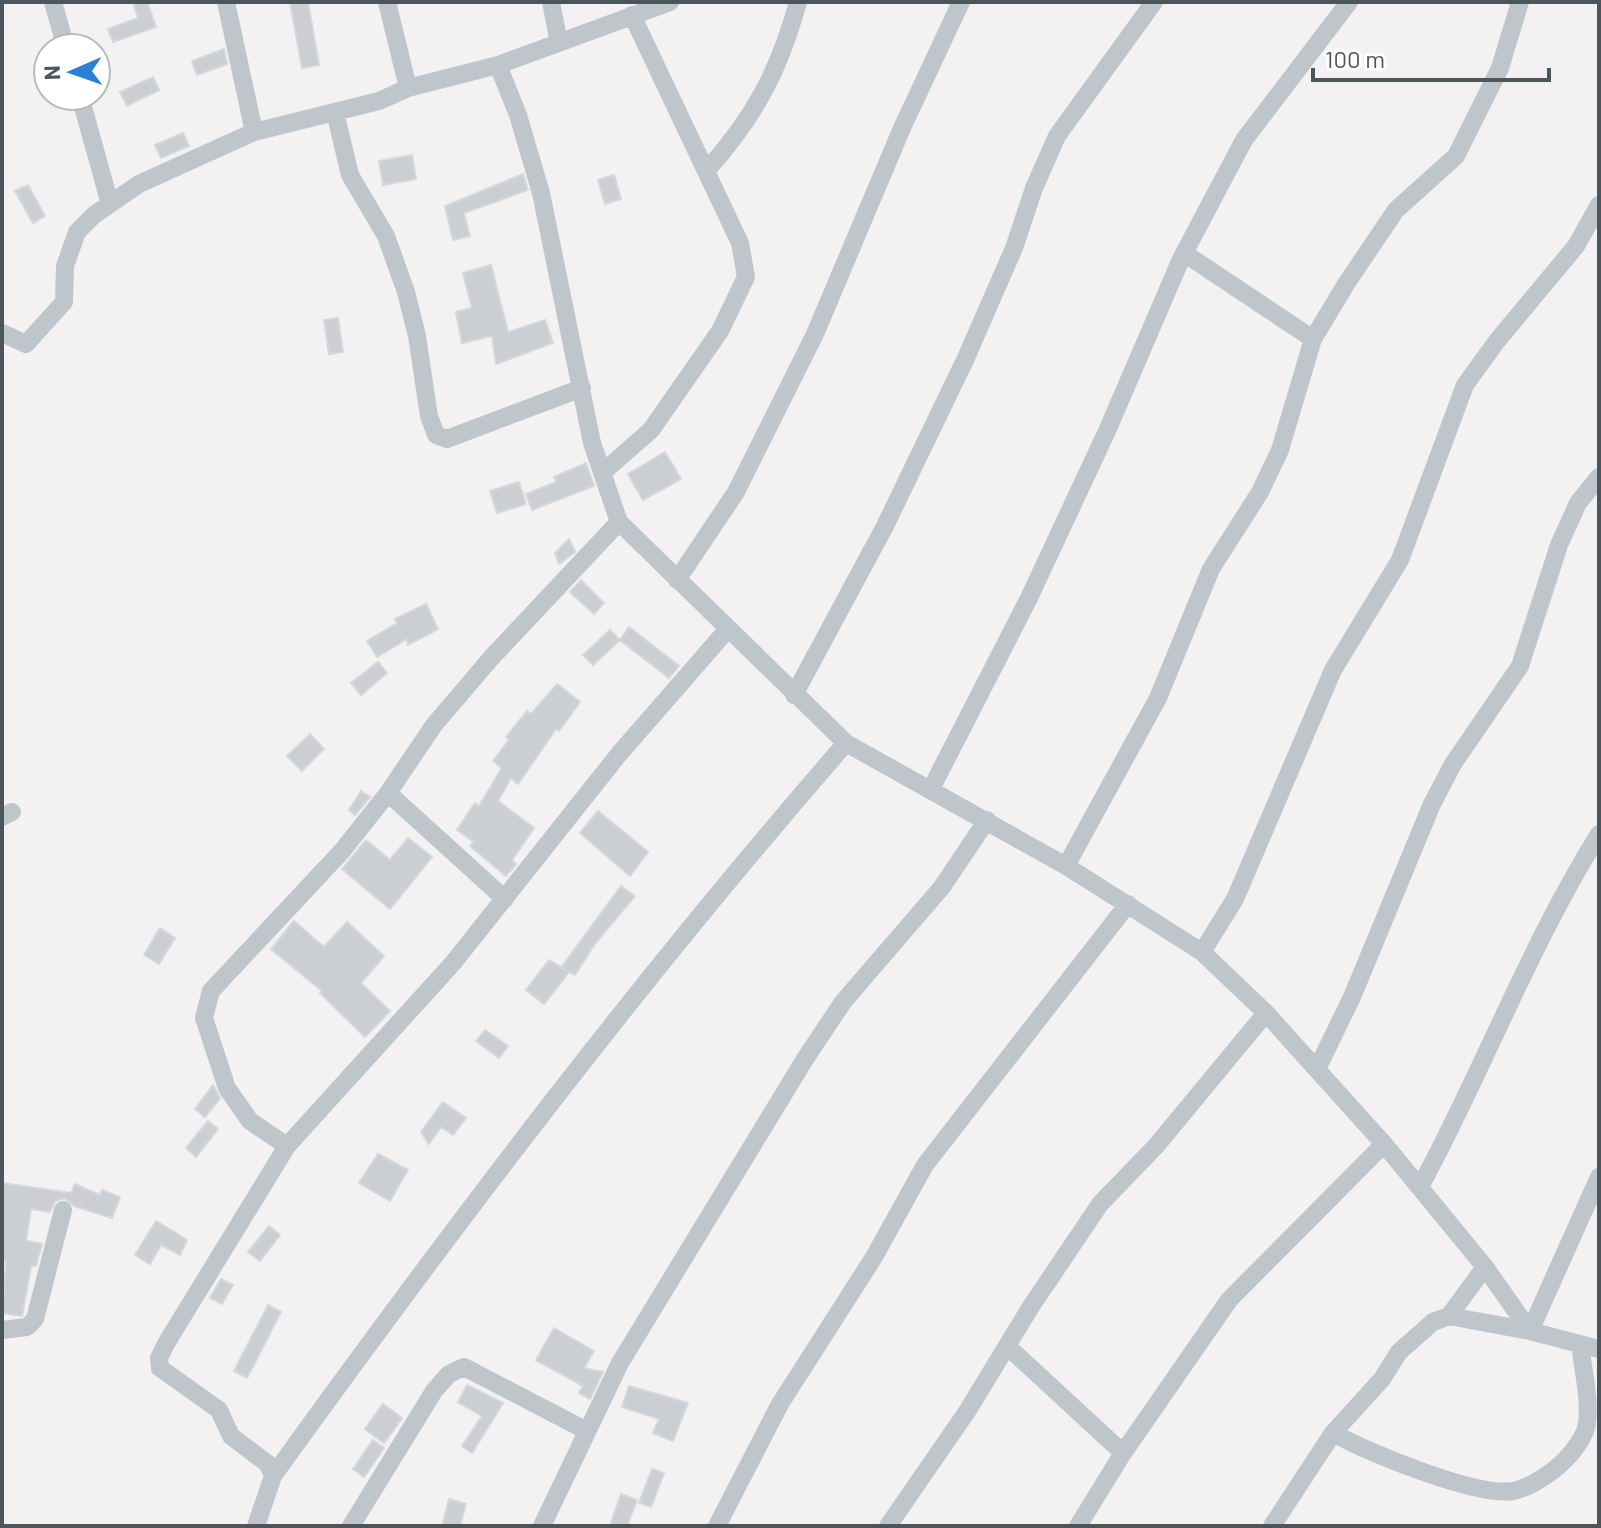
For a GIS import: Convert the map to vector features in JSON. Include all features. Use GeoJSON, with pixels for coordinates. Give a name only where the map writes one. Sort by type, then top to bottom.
{"type":"FeatureCollection","features":[{"type":"Feature","properties":{"kind":"street"},"geometry":{"type":"LineString","coordinates":[[53,2],[61,32]]}},
{"type":"Feature","properties":{"kind":"street"},"geometry":{"type":"LineString","coordinates":[[226,2],[254,132]]}},
{"type":"Feature","properties":{"kind":"street"},"geometry":{"type":"LineString","coordinates":[[387,2],[408,88]]}},
{"type":"Feature","properties":{"kind":"street"},"geometry":{"type":"LineString","coordinates":[[551,2],[559,43]]}},
{"type":"Feature","properties":{"kind":"street"},"geometry":{"type":"LineString","coordinates":[[2,333],[26,344],[33,339],[64,302],[65,266],[77,232],[139,184],[254,132],[379,101],[408,88],[498,65],[670,2]]}},
{"type":"Feature","properties":{"kind":"street"},"geometry":{"type":"LineString","coordinates":[[706,171],[741,133],[759,101],[787,42],[798,2]]}},
{"type":"Feature","properties":{"kind":"street"},"geometry":{"type":"LineString","coordinates":[[677,580],[736,492],[815,334],[902,128],[961,2]]}},
{"type":"Feature","properties":{"kind":"street"},"geometry":{"type":"LineString","coordinates":[[794,695],[885,526],[966,358],[1014,248],[1034,188],[1057,136],[1154,2]]}},
{"type":"Feature","properties":{"kind":"street"},"geometry":{"type":"LineString","coordinates":[[931,789],[1035,584],[1107,431],[1184,253],[1244,140],[1349,2]]}},
{"type":"Feature","properties":{"kind":"street"},"geometry":{"type":"LineString","coordinates":[[1066,866],[1158,698],[1211,569],[1260,492],[1280,450],[1313,339],[1396,210],[1456,156],[1500,68],[1520,2]]}},
{"type":"Feature","properties":{"kind":"street"},"geometry":{"type":"LineString","coordinates":[[602,473],[651,430],[720,331],[746,277],[740,243],[632,15]]}},
{"type":"Feature","properties":{"kind":"street"},"geometry":{"type":"LineString","coordinates":[[498,65],[518,115],[541,193],[602,473],[619,522],[846,743],[1066,866],[1202,952],[1318,1067],[1485,1267],[1530,1331]]}},
{"type":"Feature","properties":{"kind":"street"},"geometry":{"type":"LineString","coordinates":[[84,112],[110,204]]}},
{"type":"Feature","properties":{"kind":"street"},"geometry":{"type":"LineString","coordinates":[[335,112],[350,175],[386,236],[406,292],[417,336],[429,416],[436,435],[447,439],[582,388]]}},
{"type":"Feature","properties":{"kind":"street"},"geometry":{"type":"LineString","coordinates":[[1202,952],[1235,899],[1333,670],[1400,560],[1465,385],[1497,341],[1576,246],[1598,209]]}},
{"type":"Feature","properties":{"kind":"street"},"geometry":{"type":"LineString","coordinates":[[1184,253],[1313,339]]}},
{"type":"Feature","properties":{"kind":"street"},"geometry":{"type":"LineString","coordinates":[[1318,1067],[1352,997],[1432,804],[1453,764],[1520,666],[1559,545],[1578,503],[1599,477]]}},
{"type":"Feature","properties":{"kind":"street"},"geometry":{"type":"LineString","coordinates":[[287,1146],[250,1121],[227,1088],[204,1018],[211,991],[342,851],[388,793],[434,725],[619,522]]}},
{"type":"Feature","properties":{"kind":"street"},"geometry":{"type":"LineString","coordinates":[[273,1476],[268,1464],[231,1436],[219,1410],[167,1376],[160,1368],[159,1358],[287,1146],[453,963],[619,754],[727,630]]}},
{"type":"Feature","properties":{"kind":"street"},"geometry":{"type":"LineString","coordinates":[[256,1526],[273,1476],[439,1246],[769,831],[846,743]]}},
{"type":"Feature","properties":{"kind":"street"},"geometry":{"type":"LineString","coordinates":[[388,793],[505,899]]}},
{"type":"Feature","properties":{"kind":"street"},"geometry":{"type":"LineString","coordinates":[[542,1526],[620,1363],[820,1036],[843,1002],[942,887],[987,820]]}},
{"type":"Feature","properties":{"kind":"street"},"geometry":{"type":"LineString","coordinates":[[1420,1187],[1460,1114],[1544,931],[1599,834]]}},
{"type":"Feature","properties":{"kind":"street"},"geometry":{"type":"LineString","coordinates":[[717,1526],[780,1404],[874,1257],[925,1165],[1128,904]]}},
{"type":"Feature","properties":{"kind":"street"},"geometry":{"type":"LineString","coordinates":[[888,1526],[968,1410],[1100,1204],[1156,1146],[1266,1013]]}},
{"type":"Feature","properties":{"kind":"street"},"geometry":{"type":"LineString","coordinates":[[1078,1526],[1123,1453],[1229,1300],[1384,1144]]}},
{"type":"Feature","properties":{"kind":"street"},"geometry":{"type":"LineString","coordinates":[[1530,1331],[1599,1177]]}},
{"type":"Feature","properties":{"kind":"street"},"geometry":{"type":"LineString","coordinates":[[2,1330],[27,1327],[35,1319],[63,1210]]}},
{"type":"Feature","properties":{"kind":"street"},"geometry":{"type":"LineString","coordinates":[[1449,1316],[1485,1267]]}},
{"type":"Feature","properties":{"kind":"street"},"geometry":{"type":"LineString","coordinates":[[1272,1526],[1333,1433],[1382,1379],[1407,1344],[1433,1322],[1449,1316],[1530,1331],[1599,1349]]}},
{"type":"Feature","properties":{"kind":"street"},"geometry":{"type":"LineString","coordinates":[[1333,1433],[1396,1463],[1454,1481],[1502,1492],[1517,1490],[1556,1469],[1573,1452],[1587,1427],[1580,1344]]}},
{"type":"Feature","properties":{"kind":"street"},"geometry":{"type":"LineString","coordinates":[[1007,1346],[1123,1453]]}},
{"type":"Feature","properties":{"kind":"street"},"geometry":{"type":"LineString","coordinates":[[351,1526],[434,1391],[456,1369],[464,1367],[587,1431]]}},
{"type":"Feature","properties":{"kind":"building"},"geometry":{"type":"Polygon","coordinates":[[[133,2],[147,2],[156,27],[113,42],[112,32],[108,29],[138,18],[133,2]]]}},
{"type":"Feature","properties":{"kind":"building"},"geometry":{"type":"Polygon","coordinates":[[[290,2],[308,2],[319,65],[302,68],[290,2]]]}},
{"type":"Feature","properties":{"kind":"building"},"geometry":{"type":"Polygon","coordinates":[[[224,49],[227,64],[197,75],[192,61],[224,49]]]}},
{"type":"Feature","properties":{"kind":"building"},"geometry":{"type":"Polygon","coordinates":[[[153,77],[159,90],[127,106],[120,92],[153,77]]]}},
{"type":"Feature","properties":{"kind":"building"},"geometry":{"type":"Polygon","coordinates":[[[183,133],[189,146],[161,158],[155,145],[183,133]]]}},
{"type":"Feature","properties":{"kind":"building"},"geometry":{"type":"Polygon","coordinates":[[[412,155],[416,179],[383,185],[379,161],[412,155]]]}},
{"type":"Feature","properties":{"kind":"building"},"geometry":{"type":"Polygon","coordinates":[[[523,174],[528,190],[464,213],[470,236],[453,240],[445,206],[523,174]]]}},
{"type":"Feature","properties":{"kind":"building"},"geometry":{"type":"Polygon","coordinates":[[[614,175],[621,199],[605,204],[598,180],[614,175]]]}},
{"type":"Feature","properties":{"kind":"building"},"geometry":{"type":"Polygon","coordinates":[[[28,185],[45,216],[33,223],[15,191],[28,185]]]}},
{"type":"Feature","properties":{"kind":"building"},"geometry":{"type":"Polygon","coordinates":[[[491,265],[508,332],[545,320],[553,343],[496,364],[492,336],[462,343],[456,312],[472,308],[463,273],[491,265]]]}},
{"type":"Feature","properties":{"kind":"building"},"geometry":{"type":"Polygon","coordinates":[[[338,318],[343,352],[329,354],[324,320],[338,318]]]}},
{"type":"Feature","properties":{"kind":"building"},"geometry":{"type":"Polygon","coordinates":[[[665,452],[681,479],[643,500],[628,474],[665,452]]]}},
{"type":"Feature","properties":{"kind":"building"},"geometry":{"type":"Polygon","coordinates":[[[586,463],[594,486],[532,510],[526,494],[556,482],[554,477],[586,463]]]}},
{"type":"Feature","properties":{"kind":"building"},"geometry":{"type":"Polygon","coordinates":[[[519,482],[526,504],[497,513],[490,491],[519,482]]]}},
{"type":"Feature","properties":{"kind":"building"},"geometry":{"type":"Polygon","coordinates":[[[569,539],[575,552],[559,564],[555,553],[569,539]]]}},
{"type":"Feature","properties":{"kind":"building"},"geometry":{"type":"Polygon","coordinates":[[[581,580],[604,603],[594,614],[570,592],[581,580]]]}},
{"type":"Feature","properties":{"kind":"building"},"geometry":{"type":"Polygon","coordinates":[[[426,604],[438,629],[408,645],[407,639],[377,657],[367,641],[397,623],[395,619],[426,604]]]}},
{"type":"Feature","properties":{"kind":"building"},"geometry":{"type":"Polygon","coordinates":[[[629,627],[679,666],[669,678],[620,640],[629,627]]]}},
{"type":"Feature","properties":{"kind":"building"},"geometry":{"type":"Polygon","coordinates":[[[610,630],[620,640],[593,665],[583,655],[610,630]]]}},
{"type":"Feature","properties":{"kind":"building"},"geometry":{"type":"Polygon","coordinates":[[[378,662],[387,673],[361,695],[351,683],[378,662]]]}},
{"type":"Feature","properties":{"kind":"building"},"geometry":{"type":"Polygon","coordinates":[[[557,684],[580,702],[559,731],[556,729],[518,784],[511,778],[498,801],[534,828],[512,860],[516,864],[506,876],[470,846],[474,842],[457,830],[475,803],[479,806],[502,768],[493,761],[509,740],[506,737],[527,711],[531,714],[557,684]]]}},
{"type":"Feature","properties":{"kind":"building"},"geometry":{"type":"Polygon","coordinates":[[[310,734],[324,749],[302,771],[287,756],[310,734]]]}},
{"type":"Feature","properties":{"kind":"building"},"geometry":{"type":"Polygon","coordinates":[[[361,791],[370,797],[355,815],[349,810],[361,791]]]}},
{"type":"Feature","properties":{"kind":"building"},"geometry":{"type":"Polygon","coordinates":[[[598,811],[648,852],[630,876],[580,833],[598,811]]]}},
{"type":"Feature","properties":{"kind":"building"},"geometry":{"type":"Polygon","coordinates":[[[408,838],[432,857],[390,909],[342,869],[366,840],[390,860],[408,838]]]}},
{"type":"Feature","properties":{"kind":"building"},"geometry":{"type":"Polygon","coordinates":[[[621,886],[635,896],[594,945],[575,975],[561,968],[621,886]]]}},
{"type":"Feature","properties":{"kind":"building"},"geometry":{"type":"Polygon","coordinates":[[[294,921],[324,947],[347,922],[384,956],[361,983],[390,1011],[365,1037],[320,993],[322,991],[271,949],[294,921]]]}},
{"type":"Feature","properties":{"kind":"building"},"geometry":{"type":"Polygon","coordinates":[[[160,928],[175,938],[159,964],[144,955],[160,928]]]}},
{"type":"Feature","properties":{"kind":"building"},"geometry":{"type":"Polygon","coordinates":[[[549,960],[569,972],[544,1004],[526,990],[549,960]]]}},
{"type":"Feature","properties":{"kind":"building"},"geometry":{"type":"Polygon","coordinates":[[[485,1030],[508,1046],[499,1058],[476,1041],[485,1030]]]}},
{"type":"Feature","properties":{"kind":"building"},"geometry":{"type":"Polygon","coordinates":[[[213,1085],[220,1098],[205,1117],[195,1109],[213,1085]]]}},
{"type":"Feature","properties":{"kind":"building"},"geometry":{"type":"Polygon","coordinates":[[[443,1102],[466,1118],[453,1135],[441,1127],[429,1144],[421,1132],[443,1102]]]}},
{"type":"Feature","properties":{"kind":"building"},"geometry":{"type":"Polygon","coordinates":[[[208,1121],[218,1129],[196,1157],[186,1148],[208,1121]]]}},
{"type":"Feature","properties":{"kind":"building"},"geometry":{"type":"Polygon","coordinates":[[[378,1154],[408,1170],[390,1201],[359,1183],[378,1154]]]}},
{"type":"Feature","properties":{"kind":"building"},"geometry":{"type":"Polygon","coordinates":[[[2,1183],[71,1193],[75,1184],[100,1195],[102,1190],[120,1197],[112,1218],[74,1206],[65,1198],[55,1201],[50,1212],[31,1209],[26,1241],[42,1244],[36,1266],[31,1266],[22,1316],[2,1313],[6,1262],[2,1260],[2,1183]]]}},
{"type":"Feature","properties":{"kind":"building"},"geometry":{"type":"Polygon","coordinates":[[[156,1221],[187,1240],[180,1255],[161,1245],[150,1264],[135,1255],[156,1221]]]}},
{"type":"Feature","properties":{"kind":"building"},"geometry":{"type":"Polygon","coordinates":[[[269,1226],[280,1235],[260,1261],[248,1252],[269,1226]]]}},
{"type":"Feature","properties":{"kind":"building"},"geometry":{"type":"Polygon","coordinates":[[[221,1279],[233,1285],[222,1304],[210,1298],[221,1279]]]}},
{"type":"Feature","properties":{"kind":"building"},"geometry":{"type":"Polygon","coordinates":[[[268,1305],[281,1312],[247,1378],[234,1371],[268,1305]]]}},
{"type":"Feature","properties":{"kind":"building"},"geometry":{"type":"Polygon","coordinates":[[[554,1328],[594,1351],[584,1368],[603,1372],[590,1399],[579,1393],[583,1386],[536,1360],[554,1328]]]}},
{"type":"Feature","properties":{"kind":"building"},"geometry":{"type":"Polygon","coordinates":[[[467,1385],[503,1403],[472,1453],[462,1446],[482,1416],[458,1402],[467,1385]]]}},
{"type":"Feature","properties":{"kind":"building"},"geometry":{"type":"Polygon","coordinates":[[[629,1386],[688,1403],[673,1441],[653,1433],[659,1419],[622,1407],[629,1386]]]}},
{"type":"Feature","properties":{"kind":"building"},"geometry":{"type":"Polygon","coordinates":[[[383,1404],[402,1418],[384,1443],[365,1429],[383,1404]]]}},
{"type":"Feature","properties":{"kind":"building"},"geometry":{"type":"Polygon","coordinates":[[[373,1440],[384,1448],[364,1477],[353,1469],[373,1440]]]}},
{"type":"Feature","properties":{"kind":"building"},"geometry":{"type":"Polygon","coordinates":[[[652,1469],[664,1473],[651,1507],[639,1503],[652,1469]]]}},
{"type":"Feature","properties":{"kind":"building"},"geometry":{"type":"Polygon","coordinates":[[[621,1494],[637,1500],[627,1526],[610,1526],[621,1494]]]}},
{"type":"Feature","properties":{"kind":"building"},"geometry":{"type":"Polygon","coordinates":[[[449,1499],[466,1504],[460,1526],[442,1526],[449,1499]]]}}]}
